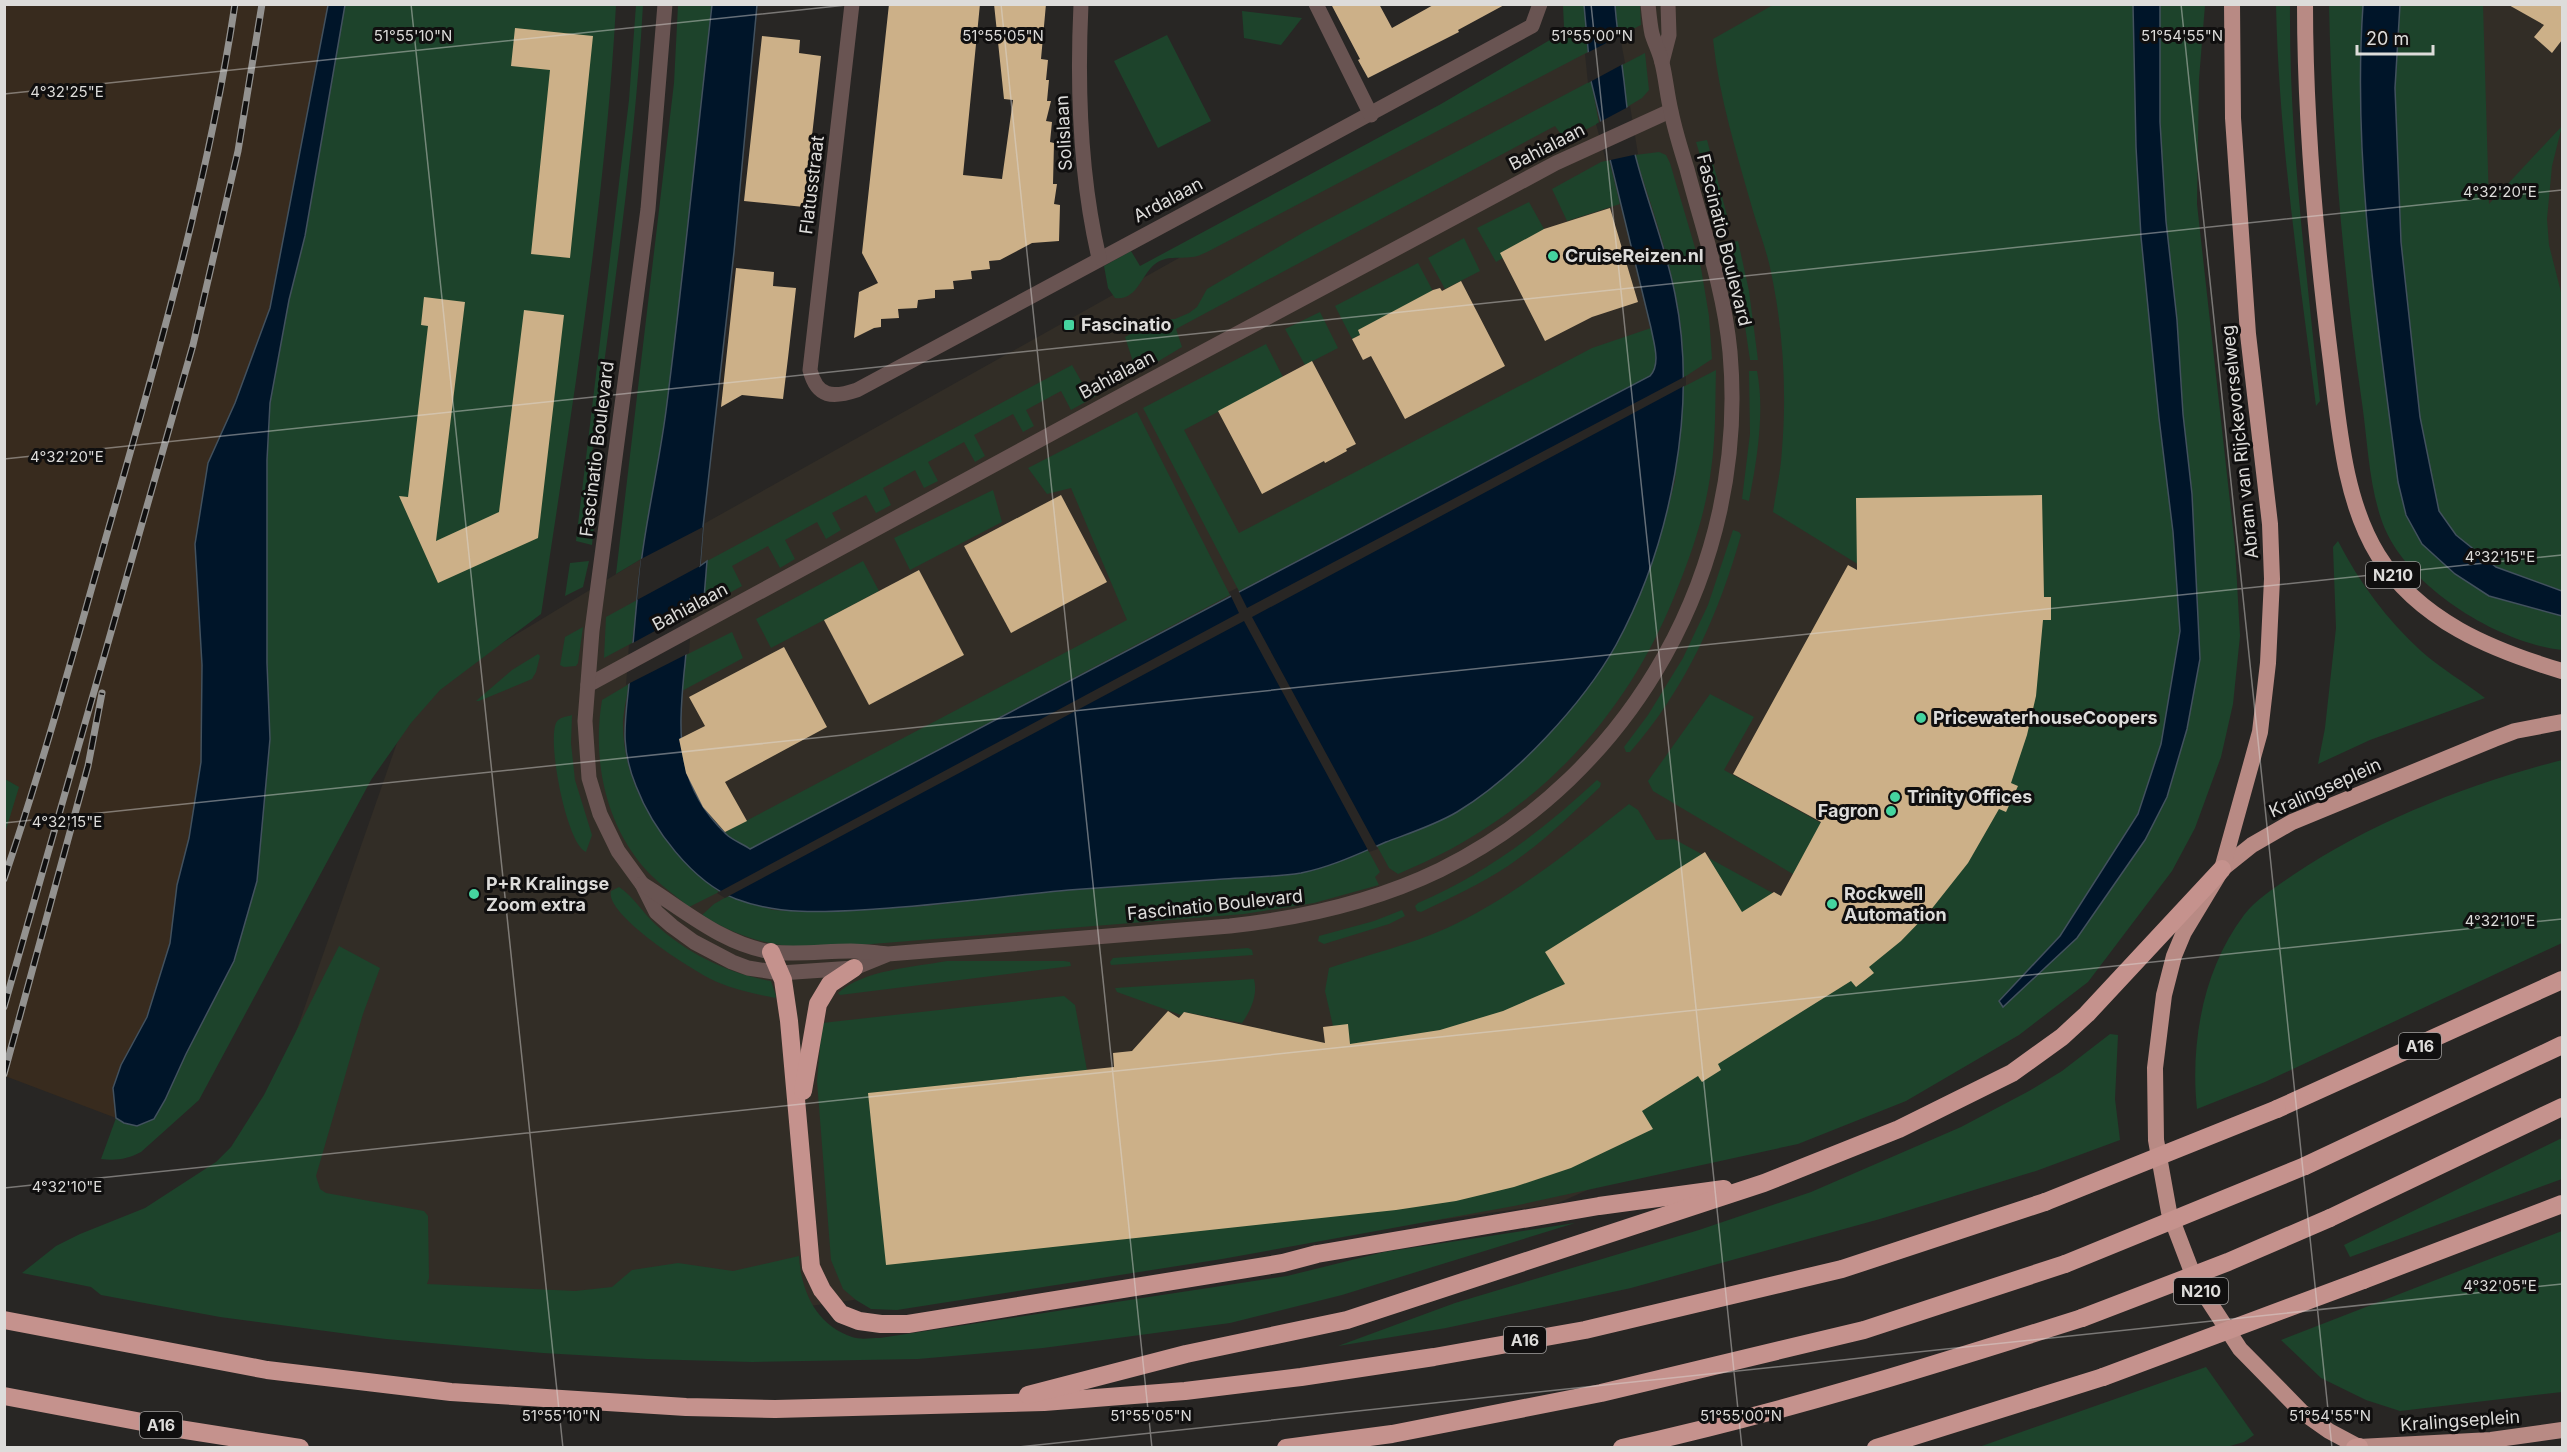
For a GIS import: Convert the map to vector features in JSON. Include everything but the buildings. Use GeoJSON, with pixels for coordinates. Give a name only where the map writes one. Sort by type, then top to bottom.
{"type":"FeatureCollection","features":[{"type":"Feature","properties":{"kind":"highway","name":"Abram van Rijckevorselweg"},"geometry":{"type":"LineString","coordinates":[[2222,869],[2260,732],[2268,663],[2272,579],[2270,524],[2248,334],[2233,118],[2232,4]]}},
{"type":"Feature","properties":{"kind":"highway","name":"N210"},"geometry":{"type":"LineString","coordinates":[[2305,4],[2307,100],[2326,319],[2344,448],[2356,505],[2378,555],[2408,592],[2432,613],[2479,641],[2562,671]]}},
{"type":"Feature","properties":{"kind":"highway","name":"Kralingseplein"},"geometry":{"type":"LineString","coordinates":[[2562,722],[2531,727],[2494,739],[2321,809],[2271,834],[2222,869],[2184,932],[2174,956],[2164,995],[2159,1028],[2154,1105],[2156,1140],[2169,1212],[2180,1246],[2195,1280],[2240,1349],[2302,1412],[2357,1447],[2458,1443],[2562,1430]]}},
{"type":"Feature","properties":{"kind":"highway","name":"A16"},"geometry":{"type":"LineString","coordinates":[[991,1404],[1186,1354],[1347,1320],[1764,1183],[1899,1129],[1970,1095],[2037,1056],[2087,1014],[2222,869]]}},
{"type":"Feature","properties":{"kind":"highway"},"geometry":{"type":"LineString","coordinates":[[771,951],[780,973],[787,1005],[799,1113],[811,1267],[822,1290],[841,1314],[859,1321],[881,1324],[920,1323],[1283,1263],[1317,1254],[1590,1208],[1764,1183]]}},
{"type":"Feature","properties":{"kind":"highway"},"geometry":{"type":"LineString","coordinates":[[799,1113],[818,1004],[835,978],[854,969]]}},
{"type":"Feature","properties":{"kind":"highway","name":"A16"},"geometry":{"type":"LineString","coordinates":[[4,1320],[267,1370],[451,1392],[686,1407],[846,1409],[991,1404],[1185,1391],[1290,1378],[1434,1357],[1585,1330],[1842,1269],[2045,1202],[2277,1109],[2562,980]]}},
{"type":"Feature","properties":{"kind":"highway"},"geometry":{"type":"LineString","coordinates":[[1286,1448],[1404,1432],[1601,1394],[1864,1330],[2065,1263],[2305,1166],[2562,1046]]}},
{"type":"Feature","properties":{"kind":"highway"},"geometry":{"type":"LineString","coordinates":[[1622,1448],[1825,1396],[2082,1318],[2228,1262],[2330,1218],[2562,1107]]}},
{"type":"Feature","properties":{"kind":"highway"},"geometry":{"type":"LineString","coordinates":[[1875,1448],[2103,1377],[2562,1203]]}},
{"type":"Feature","properties":{"kind":"highway","name":"A16"},"geometry":{"type":"LineString","coordinates":[[13,1398],[178,1429],[300,1448]]}},
{"type":"Feature","properties":{"kind":"street","name":"Fascinatio Boulevard"},"geometry":{"type":"LineString","coordinates":[[665,4],[648,209],[594,621],[588,685],[584,738],[594,796],[618,852],[642,884],[663,919],[693,942],[748,968],[780,973],[854,969],[888,954]]}},
{"type":"Feature","properties":{"kind":"street","name":"Flatusstraat"},"geometry":{"type":"LineString","coordinates":[[810,370],[852,4]]}},
{"type":"Feature","properties":{"kind":"street","name":"Solislaan"},"geometry":{"type":"LineString","coordinates":[[1081,4],[1080,45],[1086,184],[1091,224],[1099,258]]}},
{"type":"Feature","properties":{"kind":"street"},"geometry":{"type":"LineString","coordinates":[[1316,4],[1371,115]]}},
{"type":"Feature","properties":{"kind":"street","name":"Ardalaan"},"geometry":{"type":"LineString","coordinates":[[810,370],[812,379],[823,393],[831,396],[857,390],[1099,258],[1371,115],[1532,26],[1540,4]]}},
{"type":"Feature","properties":{"kind":"street","name":"Fascinatio Boulevard"},"geometry":{"type":"LineString","coordinates":[[642,884],[715,931],[742,944],[771,951],[798,953],[853,951],[888,954],[1280,921],[1354,904],[1424,877],[1489,842],[1561,787],[1594,755],[1642,696],[1680,629],[1708,554],[1728,456],[1731,387],[1725,310],[1670,111],[1662,62],[1652,34],[1648,4]]}},
{"type":"Feature","properties":{"kind":"street","name":"Fascinatio Boulevard"},"geometry":{"type":"LineString","coordinates":[[1662,62],[1669,35],[1668,4]]}},
{"type":"Feature","properties":{"kind":"street","name":"Bahialaan"},"geometry":{"type":"LineString","coordinates":[[588,685],[1161,374],[1596,143],[1670,111]]}},
{"type":"Feature","properties":{"kind":"shaded area"},"geometry":{"type":"Polygon","coordinates":[[[5,5],[328,5],[270,308],[235,403],[208,463],[195,544],[202,665],[201,762],[189,838],[177,885],[170,943],[147,1017],[121,1065],[114,1088],[116,1118],[5,1076],[4,833],[18,787],[5,779],[5,5]]]}},
{"type":"Feature","properties":{"kind":"shaded area","name":"Fascinatio"},"geometry":{"type":"Polygon","coordinates":[[[1631,5],[2152,5],[2206,691],[2118,891],[1904,1050],[1556,1204],[751,1314],[208,1284],[413,697],[641,559],[1631,5]]]}},
{"type":"Feature","properties":{"kind":"shaded area"},"geometry":{"type":"Polygon","coordinates":[[[2445,5],[2562,5],[2562,441],[2527,435],[2445,5]]]}},
{"type":"Feature","properties":{"kind":"green space"},"geometry":{"type":"Polygon","coordinates":[[[345,5],[616,5],[596,232],[541,614],[440,690],[411,723],[371,780],[199,1100],[141,1152],[122,1159],[101,1159],[116,1118],[124,1123],[154,1119],[165,1100],[257,881],[270,739],[267,663],[267,460],[270,403],[289,300],[305,236],[345,5]]]}},
{"type":"Feature","properties":{"kind":"green space"},"geometry":{"type":"Polygon","coordinates":[[[636,5],[643,5],[633,126],[620,246],[588,486],[598,489],[592,545],[576,541],[629,100],[636,5]]]}},
{"type":"Feature","properties":{"kind":"green space"},"geometry":{"type":"Polygon","coordinates":[[[678,5],[712,5],[667,410],[641,559],[616,574],[674,83],[678,5]]]}},
{"type":"Feature","properties":{"kind":"green space"},"geometry":{"type":"Polygon","coordinates":[[[1563,5],[1584,5],[1588,52],[1199,256],[1168,258],[1159,261],[1129,296],[1115,298],[1108,288],[1104,266],[1131,251],[1140,266],[1441,104],[1560,34],[1564,27],[1563,5]]]}},
{"type":"Feature","properties":{"kind":"green space"},"geometry":{"type":"Polygon","coordinates":[[[1615,5],[1640,5],[1641,25],[1617,37],[1615,5]]]}},
{"type":"Feature","properties":{"kind":"green space"},"geometry":{"type":"Polygon","coordinates":[[[1773,5],[2133,5],[2136,147],[2141,237],[2173,532],[2180,631],[2161,744],[2138,814],[2060,936],[2000,1001],[2003,1007],[2077,938],[2187,729],[2200,659],[2192,494],[2166,221],[2160,122],[2160,5],[2205,5],[2199,79],[2197,204],[2235,547],[2240,636],[2233,704],[2221,757],[2195,828],[2172,871],[2088,982],[2019,1035],[1906,1101],[1798,1144],[1514,1206],[1222,1259],[897,1310],[871,1309],[856,1300],[843,1289],[831,1260],[817,1081],[822,1023],[1064,996],[1075,1005],[1089,1081],[1338,1048],[1325,991],[1329,968],[1447,928],[1496,902],[1542,871],[1629,804],[1638,810],[1656,840],[1674,839],[1789,902],[1803,880],[1653,791],[1648,781],[1710,694],[1754,717],[1724,770],[1915,874],[2033,672],[1773,512],[1780,473],[1784,405],[1783,360],[1778,316],[1769,264],[1724,104],[1713,39],[1773,5]]]}},
{"type":"Feature","properties":{"kind":"green space"},"geometry":{"type":"Polygon","coordinates":[[[2276,5],[2290,5],[2295,154],[2320,401],[2316,406],[2285,156],[2276,5]]]}},
{"type":"Feature","properties":{"kind":"green space"},"geometry":{"type":"Polygon","coordinates":[[[2329,5],[2363,5],[2361,124],[2369,244],[2398,482],[2406,515],[2489,596],[2562,616],[2562,650],[2511,637],[2460,609],[2436,592],[2415,572],[2397,551],[2385,529],[2370,467],[2349,304],[2336,155],[2329,5]]]}},
{"type":"Feature","properties":{"kind":"green space"},"geometry":{"type":"Polygon","coordinates":[[[2400,5],[2483,5],[2489,204],[2562,126],[2552,166],[2547,219],[2549,245],[2562,296],[2562,591],[2496,567],[2456,535],[2439,511],[2420,417],[2401,242],[2395,88],[2400,5]]]}},
{"type":"Feature","properties":{"kind":"green space"},"geometry":{"type":"Polygon","coordinates":[[[1242,11],[1302,18],[1281,45],[1244,38],[1242,11]]]}},
{"type":"Feature","properties":{"kind":"green space"},"geometry":{"type":"Polygon","coordinates":[[[1167,35],[1211,121],[1158,148],[1114,61],[1167,35]]]}},
{"type":"Feature","properties":{"kind":"green space"},"geometry":{"type":"Polygon","coordinates":[[[1645,53],[1649,90],[1642,98],[1627,107],[1622,65],[1645,53]]]}},
{"type":"Feature","properties":{"kind":"green space"},"geometry":{"type":"Polygon","coordinates":[[[1591,81],[1599,123],[1565,140],[1555,126],[1176,329],[1182,347],[1137,374],[1125,337],[1156,320],[1175,319],[1189,313],[1197,307],[1207,289],[1304,232],[1591,81]]]}},
{"type":"Feature","properties":{"kind":"green space"},"geometry":{"type":"Polygon","coordinates":[[[1707,140],[1729,223],[1722,227],[1696,142],[1707,140]]]}},
{"type":"Feature","properties":{"kind":"green space"},"geometry":{"type":"Polygon","coordinates":[[[1659,152],[1666,155],[1670,163],[1701,268],[1709,316],[1712,359],[1683,378],[1680,321],[1669,264],[1635,155],[1659,152]]]}},
{"type":"Feature","properties":{"kind":"green space"},"geometry":{"type":"Polygon","coordinates":[[[1609,160],[1620,204],[1567,221],[1552,189],[1601,162],[1609,160]]]}},
{"type":"Feature","properties":{"kind":"green space"},"geometry":{"type":"Polygon","coordinates":[[[1529,202],[1544,229],[1543,235],[1496,262],[1477,228],[1529,202]]]}},
{"type":"Feature","properties":{"kind":"green space"},"geometry":{"type":"Polygon","coordinates":[[[1464,238],[1480,271],[1445,289],[1428,258],[1464,238]]]}},
{"type":"Feature","properties":{"kind":"green space"},"geometry":{"type":"Polygon","coordinates":[[[1738,241],[1749,291],[1758,360],[1750,360],[1739,285],[1729,243],[1738,241]]]}},
{"type":"Feature","properties":{"kind":"green space"},"geometry":{"type":"Polygon","coordinates":[[[1418,263],[1435,295],[1352,339],[1335,306],[1418,263]]]}},
{"type":"Feature","properties":{"kind":"green space"},"geometry":{"type":"Polygon","coordinates":[[[1320,312],[1338,348],[1305,365],[1285,329],[1320,312]]]}},
{"type":"Feature","properties":{"kind":"green space"},"geometry":{"type":"Polygon","coordinates":[[[1651,328],[1656,360],[1650,376],[1239,591],[1143,408],[1266,344],[1283,377],[1184,430],[1239,533],[1592,348],[1651,328]]]}},
{"type":"Feature","properties":{"kind":"green space"},"geometry":{"type":"Polygon","coordinates":[[[1072,365],[1084,386],[1117,369],[1121,382],[1071,410],[1061,391],[1026,410],[1034,426],[1023,432],[1013,414],[974,435],[985,456],[975,462],[964,442],[928,462],[938,481],[924,488],[915,470],[883,488],[891,505],[876,513],[866,495],[832,513],[841,530],[826,539],[817,522],[785,540],[795,559],[780,568],[768,546],[732,566],[742,586],[708,605],[704,598],[707,561],[1072,365]]]}},
{"type":"Feature","properties":{"kind":"green space"},"geometry":{"type":"Polygon","coordinates":[[[1716,370],[1713,457],[1702,515],[1678,587],[1660,629],[1639,668],[1588,739],[1559,770],[1526,799],[1451,849],[1398,874],[1389,868],[1377,846],[1437,822],[1476,799],[1545,737],[1594,680],[1636,604],[1665,520],[1675,481],[1683,387],[1716,370]]]}},
{"type":"Feature","properties":{"kind":"green space"},"geometry":{"type":"Polygon","coordinates":[[[1749,371],[1757,371],[1760,419],[1749,501],[1742,499],[1750,434],[1749,371]]]}},
{"type":"Feature","properties":{"kind":"green space"},"geometry":{"type":"Polygon","coordinates":[[[1137,412],[1230,595],[750,849],[726,835],[725,832],[1127,620],[1071,488],[1047,494],[1028,468],[1137,412]]]}},
{"type":"Feature","properties":{"kind":"green space"},"geometry":{"type":"Polygon","coordinates":[[[993,490],[1002,522],[910,570],[894,538],[993,490]]]}},
{"type":"Feature","properties":{"kind":"green space"},"geometry":{"type":"Polygon","coordinates":[[[1733,530],[1741,535],[1722,594],[1698,650],[1650,728],[1630,752],[1626,752],[1624,747],[1648,715],[1683,658],[1708,605],[1733,530]]]}},
{"type":"Feature","properties":{"kind":"green space"},"geometry":{"type":"Polygon","coordinates":[[[2338,541],[2365,586],[2385,613],[2409,639],[2428,657],[2485,698],[2370,740],[2318,764],[2325,728],[2336,628],[2333,547],[2338,541]]]}},
{"type":"Feature","properties":{"kind":"green space"},"geometry":{"type":"Polygon","coordinates":[[[589,561],[583,587],[565,596],[570,563],[589,561]]]}},
{"type":"Feature","properties":{"kind":"green space"},"geometry":{"type":"Polygon","coordinates":[[[863,561],[879,591],[771,648],[756,619],[863,561]]]}},
{"type":"Feature","properties":{"kind":"green space"},"geometry":{"type":"Polygon","coordinates":[[[637,600],[632,643],[604,658],[606,617],[637,600]]]}},
{"type":"Feature","properties":{"kind":"green space"},"geometry":{"type":"Polygon","coordinates":[[[583,627],[578,663],[576,666],[560,665],[565,637],[583,627]]]}},
{"type":"Feature","properties":{"kind":"green space"},"geometry":{"type":"Polygon","coordinates":[[[732,632],[743,658],[682,691],[686,655],[732,632]]]}},
{"type":"Feature","properties":{"kind":"green space"},"geometry":{"type":"Polygon","coordinates":[[[538,654],[540,656],[532,679],[476,701],[512,670],[538,654]]]}},
{"type":"Feature","properties":{"kind":"green space"},"geometry":{"type":"Polygon","coordinates":[[[629,684],[623,720],[624,746],[639,794],[665,838],[719,892],[689,907],[652,876],[633,853],[621,833],[605,790],[599,745],[602,700],[629,684]]]}},
{"type":"Feature","properties":{"kind":"green space"},"geometry":{"type":"Polygon","coordinates":[[[572,715],[571,743],[575,780],[592,835],[586,852],[572,832],[560,792],[554,751],[557,721],[572,715]]]}},
{"type":"Feature","properties":{"kind":"green space"},"geometry":{"type":"Polygon","coordinates":[[[2562,760],[2562,943],[2265,1082],[2197,1109],[2196,1059],[2202,1008],[2218,959],[2230,936],[2254,904],[2293,875],[2389,821],[2492,780],[2562,760]]]}},
{"type":"Feature","properties":{"kind":"green space"},"geometry":{"type":"Polygon","coordinates":[[[5,779],[19,787],[5,833],[5,779]]]}},
{"type":"Feature","properties":{"kind":"green space"},"geometry":{"type":"Polygon","coordinates":[[[1597,780],[1601,783],[1600,787],[1521,857],[1465,891],[1421,912],[1417,911],[1415,906],[1418,903],[1467,879],[1535,833],[1597,780]]]}},
{"type":"Feature","properties":{"kind":"green space"},"geometry":{"type":"Polygon","coordinates":[[[1368,850],[1380,872],[1375,877],[1379,885],[1314,903],[1244,914],[822,948],[789,946],[759,940],[731,931],[702,915],[714,904],[728,896],[773,910],[812,912],[925,906],[1068,890],[1294,874],[1327,866],[1368,850]]]}},
{"type":"Feature","properties":{"kind":"green space"},"geometry":{"type":"Polygon","coordinates":[[[619,887],[655,924],[694,953],[724,968],[771,981],[775,998],[738,990],[717,982],[672,956],[622,914],[613,901],[611,891],[619,887]]]}},
{"type":"Feature","properties":{"kind":"green space"},"geometry":{"type":"Polygon","coordinates":[[[1402,910],[1405,916],[1389,924],[1324,944],[1318,941],[1319,936],[1374,921],[1402,910]]]}},
{"type":"Feature","properties":{"kind":"green space"},"geometry":{"type":"Polygon","coordinates":[[[339,946],[380,968],[363,1014],[316,1176],[320,1189],[326,1193],[424,1211],[428,1216],[429,1278],[427,1284],[575,1291],[612,1287],[632,1270],[678,1263],[733,1271],[799,1256],[807,1294],[820,1315],[839,1332],[862,1339],[1287,1276],[1384,1252],[1575,1223],[1342,1295],[1230,1323],[1043,1348],[918,1359],[752,1362],[647,1359],[543,1353],[386,1339],[220,1317],[101,1295],[91,1287],[22,1273],[56,1246],[145,1208],[216,1162],[231,1147],[264,1095],[339,946]]]}},
{"type":"Feature","properties":{"kind":"green space"},"geometry":{"type":"Polygon","coordinates":[[[1248,948],[1252,950],[1253,955],[1111,965],[1110,962],[1113,958],[1248,948]]]}},
{"type":"Feature","properties":{"kind":"green space"},"geometry":{"type":"Polygon","coordinates":[[[947,961],[1064,961],[1070,962],[1071,966],[840,995],[838,993],[849,985],[875,974],[947,961]]]}},
{"type":"Feature","properties":{"kind":"green space"},"geometry":{"type":"Polygon","coordinates":[[[1254,979],[1253,1002],[1242,1023],[1184,1012],[1181,1015],[1117,992],[1115,988],[1254,979]]]}},
{"type":"Feature","properties":{"kind":"green space"},"geometry":{"type":"Polygon","coordinates":[[[2110,1034],[2118,1035],[2115,1099],[2120,1140],[2036,1171],[1880,1219],[1631,1288],[1446,1328],[1338,1346],[1455,1303],[1699,1230],[1811,1192],[1961,1127],[2062,1071],[2110,1034]]]}},
{"type":"Feature","properties":{"kind":"green space"},"geometry":{"type":"Polygon","coordinates":[[[2562,1138],[2562,1179],[2350,1257],[2344,1245],[2562,1138]]]}},
{"type":"Feature","properties":{"kind":"green space"},"geometry":{"type":"Polygon","coordinates":[[[2562,1231],[2562,1392],[2400,1411],[2366,1400],[2321,1378],[2281,1340],[2562,1231]]]}},
{"type":"Feature","properties":{"kind":"green space"},"geometry":{"type":"Polygon","coordinates":[[[2206,1367],[2254,1435],[2244,1442],[2223,1448],[1979,1447],[2206,1367]]]}},
{"type":"Feature","properties":{"kind":"water"},"geometry":{"type":"Polygon","coordinates":[[[328,5],[345,5],[305,236],[289,300],[270,403],[267,460],[267,663],[270,739],[257,881],[234,961],[154,1119],[137,1126],[124,1123],[116,1118],[113,1088],[121,1065],[147,1017],[170,943],[177,885],[189,838],[201,762],[202,665],[195,544],[208,463],[235,403],[270,308],[328,5]]]}},
{"type":"Feature","properties":{"kind":"water"},"geometry":{"type":"Polygon","coordinates":[[[712,5],[757,5],[734,252],[703,527],[700,566],[707,561],[704,598],[690,599],[681,739],[689,779],[698,798],[728,836],[750,849],[1650,376],[1656,360],[1654,341],[1591,81],[1584,5],[1615,5],[1632,139],[1675,294],[1681,337],[1683,382],[1681,428],[1675,474],[1665,519],[1652,563],[1635,606],[1602,668],[1566,715],[1546,738],[1502,779],[1457,812],[1431,825],[1344,860],[1301,873],[1069,890],[949,903],[822,912],[787,910],[753,904],[736,899],[704,880],[676,852],[652,819],[631,772],[625,735],[640,572],[667,403],[712,5]]]}},
{"type":"Feature","properties":{"kind":"water"},"geometry":{"type":"Polygon","coordinates":[[[2133,5],[2160,5],[2160,122],[2166,221],[2192,494],[2200,659],[2187,729],[2167,797],[2145,840],[2077,938],[2003,1007],[1999,1001],[2060,936],[2138,814],[2161,744],[2180,631],[2173,532],[2141,237],[2136,147],[2133,5]]]}},
{"type":"Feature","properties":{"kind":"water"},"geometry":{"type":"Polygon","coordinates":[[[2363,5],[2400,5],[2395,88],[2401,242],[2420,417],[2439,511],[2456,535],[2496,567],[2562,591],[2562,616],[2489,596],[2455,574],[2422,544],[2406,515],[2398,482],[2369,244],[2361,124],[2363,5]]]}},
{"type":"Feature","properties":{"kind":"pier"},"geometry":{"type":"Polygon","coordinates":[[[1620,36],[1625,63],[1588,83],[1585,54],[1620,36]]]}},
{"type":"Feature","properties":{"kind":"pier"},"geometry":{"type":"Polygon","coordinates":[[[1630,106],[1638,154],[1606,161],[1596,124],[1630,106]]]}},
{"type":"Feature","properties":{"kind":"pier"},"geometry":{"type":"Polygon","coordinates":[[[1686,376],[1686,385],[1252,617],[1378,849],[1369,852],[1244,621],[725,898],[717,893],[1239,613],[1229,592],[1237,588],[1247,608],[1686,376]]]}},
{"type":"Feature","properties":{"kind":"pier"},"geometry":{"type":"Polygon","coordinates":[[[703,527],[700,566],[637,600],[641,559],[703,527]]]}},
{"type":"Feature","properties":{"kind":"pier"},"geometry":{"type":"Polygon","coordinates":[[[692,611],[689,653],[626,685],[629,645],[692,611]]]}},
{"type":"Feature","properties":{"kind":"railway"},"geometry":{"type":"LineString","coordinates":[[4,879],[61,697],[166,324],[212,133],[235,4]]}},
{"type":"Feature","properties":{"kind":"railway"},"geometry":{"type":"LineString","coordinates":[[4,1007],[193,345],[238,151],[262,4]]}},
{"type":"Feature","properties":{"kind":"railway"},"geometry":{"type":"LineString","coordinates":[[4,1074],[88,766],[102,693]]}},
{"type":"Feature","properties":{"kind":"place","name":"CruiseReizen.nl"},"geometry":{"type":"Point","coordinates":[1553,256]}},
{"type":"Feature","properties":{"kind":"place","name":"Fascinatio"},"geometry":{"type":"Point","coordinates":[1069,325]}},
{"type":"Feature","properties":{"kind":"place","name":"PricewaterhouseCoopers"},"geometry":{"type":"Point","coordinates":[1921,718]}},
{"type":"Feature","properties":{"kind":"place","name":"Trinity Offices"},"geometry":{"type":"Point","coordinates":[1895,797]}},
{"type":"Feature","properties":{"kind":"place","name":"Fagron"},"geometry":{"type":"Point","coordinates":[1891,811]}},
{"type":"Feature","properties":{"kind":"place","name":"P+R Kralingse Zoom extra"},"geometry":{"type":"Point","coordinates":[474,894]}},
{"type":"Feature","properties":{"kind":"place","name":"Rockwell Automation"},"geometry":{"type":"Point","coordinates":[1832,904]}}]}
